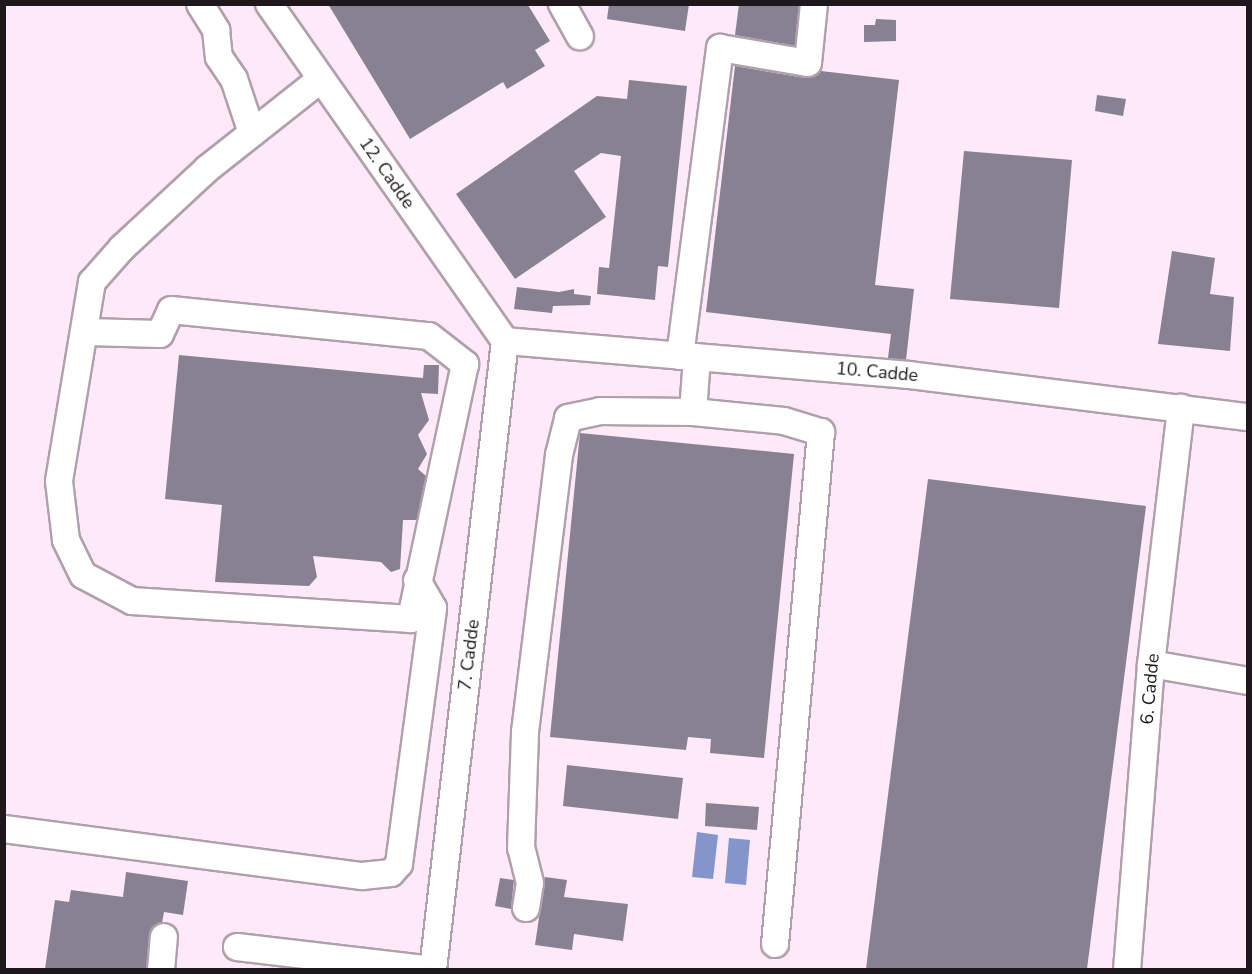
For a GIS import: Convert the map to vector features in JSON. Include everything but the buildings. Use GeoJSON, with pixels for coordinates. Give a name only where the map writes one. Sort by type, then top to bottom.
{"type":"FeatureCollection","features":[{"type":"Feature","properties":{"kind":"lane"},"geometry":{"type":"LineString","coordinates":[[200,4],[216,30],[219,57],[234,79],[252,133]]}},
{"type":"Feature","properties":{"kind":"lane","name":"12. Cadde"},"geometry":{"type":"LineString","coordinates":[[269,4],[505,341]]}},
{"type":"Feature","properties":{"kind":"lane"},"geometry":{"type":"LineString","coordinates":[[562,4],[580,36]]}},
{"type":"Feature","properties":{"kind":"lane"},"geometry":{"type":"LineString","coordinates":[[693,412],[688,356],[720,48],[808,63],[814,4]]}},
{"type":"Feature","properties":{"kind":"lane"},"geometry":{"type":"LineString","coordinates":[[87,332],[160,334],[171,310],[429,336],[465,364],[417,580],[411,619],[132,601],[83,575],[66,540],[59,482],[87,332],[86,307],[92,282],[122,248],[252,133],[321,79]]}},
{"type":"Feature","properties":{"kind":"lane","name":"10. Cadde"},"geometry":{"type":"LineString","coordinates":[[505,341],[909,375],[1248,417]]}},
{"type":"Feature","properties":{"kind":"lane","name":"7. Cadde"},"geometry":{"type":"LineString","coordinates":[[433,969],[505,341]]}},
{"type":"Feature","properties":{"kind":"lane","name":"6. Cadde"},"geometry":{"type":"LineString","coordinates":[[1127,969],[1151,664],[1181,408]]}},
{"type":"Feature","properties":{"kind":"lane"},"geometry":{"type":"LineString","coordinates":[[526,908],[530,883],[520,829],[525,732],[559,455],[568,418],[600,411],[693,412],[784,421],[821,432],[775,944]]}},
{"type":"Feature","properties":{"kind":"lane"},"geometry":{"type":"LineString","coordinates":[[4,829],[362,876],[391,873],[399,864],[433,608],[417,580]]}},
{"type":"Feature","properties":{"kind":"lane"},"geometry":{"type":"LineString","coordinates":[[1151,664],[1248,681]]}},
{"type":"Feature","properties":{"kind":"lane"},"geometry":{"type":"LineString","coordinates":[[161,969],[164,937]]}},
{"type":"Feature","properties":{"kind":"lane"},"geometry":{"type":"LineString","coordinates":[[237,947],[433,969]]}},
{"type":"Feature","properties":{"kind":"shaded area"},"geometry":{"type":"Polygon","coordinates":[[[5,5],[1247,5],[1247,969],[5,969],[5,5]]]}},
{"type":"Feature","properties":{"kind":"water"},"geometry":{"type":"Polygon","coordinates":[[[697,832],[718,835],[713,879],[692,877],[697,832]]]}},
{"type":"Feature","properties":{"kind":"water"},"geometry":{"type":"Polygon","coordinates":[[[729,838],[750,840],[746,885],[725,883],[729,838]]]}}]}
